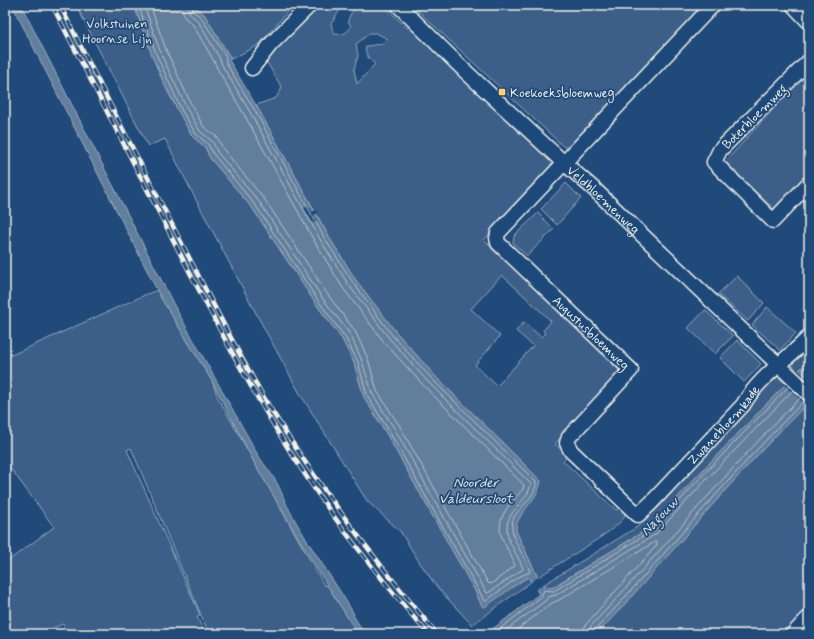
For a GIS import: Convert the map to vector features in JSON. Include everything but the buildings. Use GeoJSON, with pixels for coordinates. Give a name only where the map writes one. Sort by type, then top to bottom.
{"type":"FeatureCollection","features":[{"type":"Feature","properties":{"kind":"street"},"geometry":{"type":"LineString","coordinates":[[252,68],[271,44],[310,5]]}},
{"type":"Feature","properties":{"kind":"street"},"geometry":{"type":"LineString","coordinates":[[564,163],[713,5]]}},
{"type":"Feature","properties":{"kind":"street"},"geometry":{"type":"LineString","coordinates":[[793,5],[809,22]]}},
{"type":"Feature","properties":{"kind":"street","name":"Veldbloemenweg"},"geometry":{"type":"LineString","coordinates":[[404,7],[465,71],[594,189],[809,394]]}},
{"type":"Feature","properties":{"kind":"street","name":"Boterbloemweg"},"geometry":{"type":"LineString","coordinates":[[809,61],[720,150],[714,162],[774,221],[809,183]]}},
{"type":"Feature","properties":{"kind":"street","name":"Augustusbloemweg"},"geometry":{"type":"LineString","coordinates":[[564,163],[498,233],[498,243],[511,257],[632,370],[569,437],[567,443],[571,451],[638,515]]}},
{"type":"Feature","properties":{"kind":"street","name":"Zwanebloemkade"},"geometry":{"type":"LineString","coordinates":[[638,515],[743,405],[750,392],[761,381],[783,369],[809,337]]}},
{"type":"Feature","properties":{"kind":"street"},"geometry":{"type":"LineString","coordinates":[[793,634],[809,617]]}},
{"type":"Feature","properties":{"kind":"green space","name":"Volkstuinen Hoornse Lijn"},"geometry":{"type":"Polygon","coordinates":[[[76,5],[134,5],[165,87],[193,137],[205,147],[210,158],[253,209],[316,304],[342,339],[354,363],[364,397],[386,433],[482,606],[528,577],[532,581],[472,625],[437,587],[400,531],[367,501],[299,392],[165,139],[148,146],[76,5]]]}},
{"type":"Feature","properties":{"kind":"green space"},"geometry":{"type":"Polygon","coordinates":[[[195,5],[293,5],[259,45],[231,59],[204,14],[198,10],[195,5]]]}},
{"type":"Feature","properties":{"kind":"green space"},"geometry":{"type":"Polygon","coordinates":[[[316,5],[343,5],[331,24],[334,34],[340,34],[346,32],[351,26],[348,21],[350,15],[357,8],[366,5],[383,5],[407,28],[410,26],[555,162],[484,240],[621,371],[555,444],[568,456],[563,461],[616,510],[620,507],[625,514],[620,523],[611,530],[538,578],[516,531],[515,524],[520,517],[535,475],[436,377],[396,332],[355,279],[329,237],[256,105],[276,98],[282,88],[265,59],[316,5]],[[370,33],[356,44],[358,56],[354,69],[357,84],[375,64],[368,56],[366,46],[382,44],[388,39],[376,33],[370,33]],[[502,275],[471,309],[500,336],[475,365],[497,386],[533,346],[516,331],[524,322],[541,337],[545,333],[543,331],[551,321],[502,275]]]}},
{"type":"Feature","properties":{"kind":"green space"},"geometry":{"type":"Polygon","coordinates":[[[418,5],[705,5],[574,146],[564,147],[418,11],[418,5]]]}},
{"type":"Feature","properties":{"kind":"green space"},"geometry":{"type":"Polygon","coordinates":[[[809,70],[809,175],[776,211],[725,162],[809,70]]]}},
{"type":"Feature","properties":{"kind":"green space"},"geometry":{"type":"Polygon","coordinates":[[[566,183],[581,198],[557,225],[541,209],[566,183]]]}},
{"type":"Feature","properties":{"kind":"green space"},"geometry":{"type":"Polygon","coordinates":[[[538,213],[554,229],[527,256],[513,243],[514,236],[538,213]]]}},
{"type":"Feature","properties":{"kind":"green space"},"geometry":{"type":"Polygon","coordinates":[[[737,276],[764,303],[748,321],[718,294],[737,276]]]}},
{"type":"Feature","properties":{"kind":"green space"},"geometry":{"type":"Polygon","coordinates":[[[158,290],[161,298],[212,381],[218,398],[324,585],[329,586],[358,634],[209,634],[131,448],[127,450],[200,615],[197,617],[205,634],[68,634],[63,624],[38,634],[5,634],[5,563],[54,527],[5,461],[5,358],[158,290]]]}},
{"type":"Feature","properties":{"kind":"green space"},"geometry":{"type":"Polygon","coordinates":[[[767,307],[796,333],[780,350],[752,325],[767,307]]]}},
{"type":"Feature","properties":{"kind":"green space"},"geometry":{"type":"Polygon","coordinates":[[[705,310],[733,336],[715,354],[688,328],[705,310]]]}},
{"type":"Feature","properties":{"kind":"green space"},"geometry":{"type":"Polygon","coordinates":[[[737,340],[761,364],[744,382],[720,358],[737,340]]]}},
{"type":"Feature","properties":{"kind":"green space"},"geometry":{"type":"Polygon","coordinates":[[[809,343],[809,360],[798,371],[792,365],[792,362],[809,343]]]}},
{"type":"Feature","properties":{"kind":"green space"},"geometry":{"type":"Polygon","coordinates":[[[778,377],[786,384],[698,475],[651,527],[551,588],[543,585],[637,527],[659,507],[773,380],[778,377]]]}},
{"type":"Feature","properties":{"kind":"green space"},"geometry":{"type":"Polygon","coordinates":[[[807,404],[809,405],[809,611],[788,634],[597,634],[727,488],[807,404]]]}},
{"type":"Feature","properties":{"kind":"water"},"geometry":{"type":"Polygon","coordinates":[[[12,5],[21,5],[175,307],[257,454],[277,483],[298,526],[346,601],[365,634],[358,634],[312,561],[256,466],[212,381],[161,298],[12,5]]]}},
{"type":"Feature","properties":{"kind":"water","name":"Noorder Valdeursloot"},"geometry":{"type":"Polygon","coordinates":[[[134,5],[195,5],[198,10],[204,14],[231,59],[229,60],[257,107],[329,237],[355,279],[396,332],[436,377],[541,481],[536,495],[519,519],[516,531],[538,578],[543,585],[552,588],[651,527],[698,475],[809,360],[809,402],[754,458],[597,634],[486,634],[539,594],[528,577],[485,607],[482,606],[386,433],[364,397],[354,363],[342,339],[316,304],[253,209],[210,158],[205,147],[193,137],[179,113],[153,58],[134,5]]]}},
{"type":"Feature","properties":{"kind":"pier"},"geometry":{"type":"Polygon","coordinates":[[[309,206],[312,212],[316,210],[318,213],[314,215],[317,221],[313,223],[304,208],[309,206]]]}},
{"type":"Feature","properties":{"kind":"pier"},"geometry":{"type":"Polygon","coordinates":[[[797,369],[809,380],[809,405],[807,406],[783,384],[797,369]]]}},
{"type":"Feature","properties":{"kind":"pier"},"geometry":{"type":"Polygon","coordinates":[[[539,576],[545,583],[535,590],[530,583],[539,576]]]}},
{"type":"Feature","properties":{"kind":"railway"},"geometry":{"type":"LineString","coordinates":[[52,5],[233,354],[267,414],[304,473],[348,536],[379,576],[428,634]]}},
{"type":"Feature","properties":{"kind":"railway"},"geometry":{"type":"LineString","coordinates":[[60,5],[222,322],[272,411],[350,526],[437,634]]}},
{"type":"Feature","properties":{"kind":"place","name":"Koekoeksbloemweg"},"geometry":{"type":"Point","coordinates":[502,92]}},
{"type":"Feature","properties":{"kind":"water label","name":"Nagouw"},"geometry":{"type":"Point","coordinates":[659,516]}}]}
